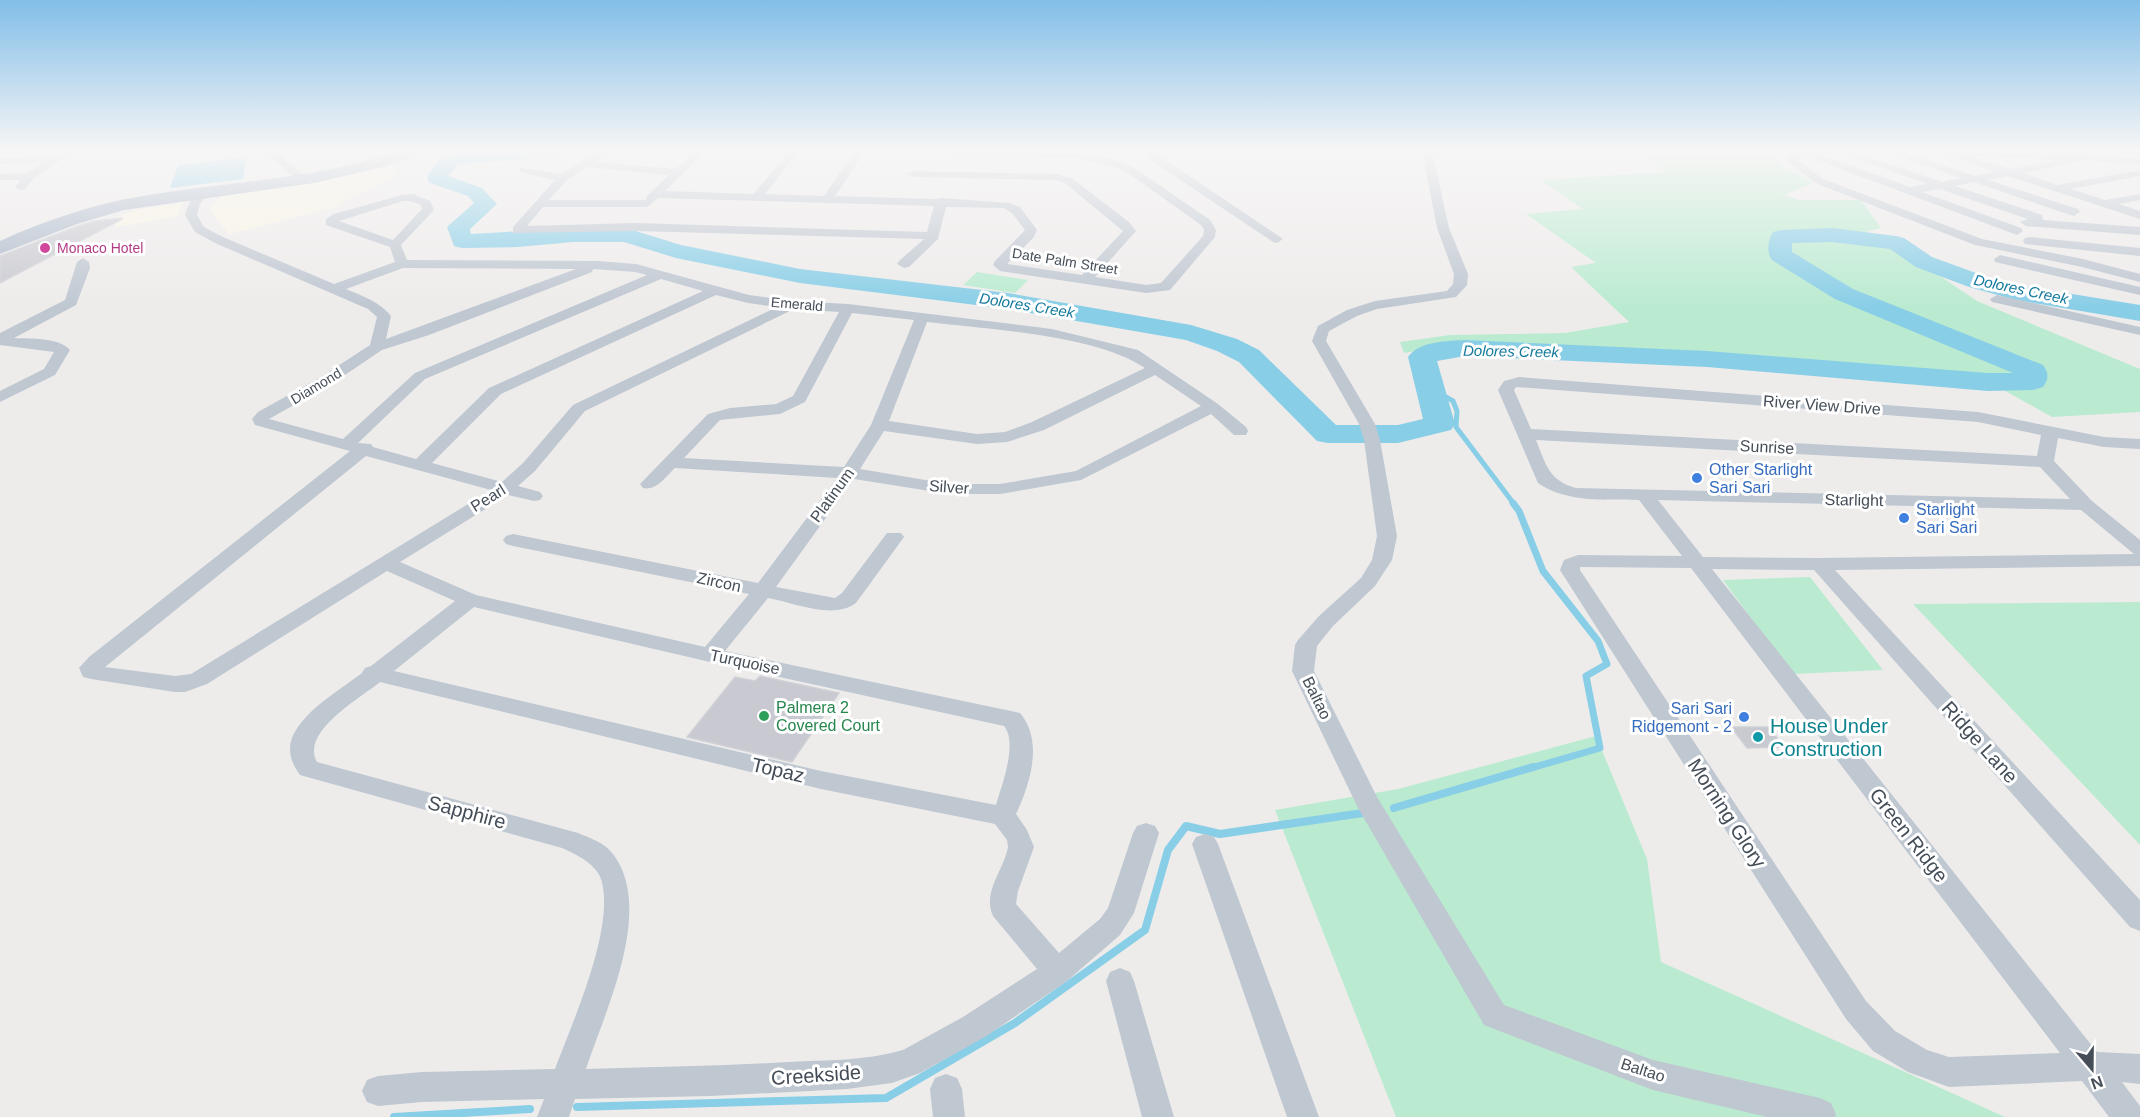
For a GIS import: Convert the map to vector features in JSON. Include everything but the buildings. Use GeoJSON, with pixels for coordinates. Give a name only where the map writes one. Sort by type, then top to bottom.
{"type":"FeatureCollection","features":[{"type":"Feature","properties":{"kind":"main road"},"geometry":{"type":"LineString","coordinates":[[0,248],[52,224],[136,203]]}},
{"type":"Feature","properties":{"kind":"street"},"geometry":{"type":"LineString","coordinates":[[195,203],[191,216],[199,229],[219,240],[373,306],[384,316],[377,347]]}},
{"type":"Feature","properties":{"kind":"street"},"geometry":{"type":"LineString","coordinates":[[385,203],[338,217],[330,222],[395,245]]}},
{"type":"Feature","properties":{"kind":"street"},"geometry":{"type":"LineString","coordinates":[[395,245],[428,210],[426,203]]}},
{"type":"Feature","properties":{"kind":"street","name":"Date Palm Street"},"geometry":{"type":"LineString","coordinates":[[540,204],[559,203]]}},
{"type":"Feature","properties":{"kind":"street"},"geometry":{"type":"LineString","coordinates":[[636,227],[649,203]]}},
{"type":"Feature","properties":{"kind":"street"},"geometry":{"type":"LineString","coordinates":[[904,264],[933,236],[941,203]]}},
{"type":"Feature","properties":{"kind":"street","name":"Date Palm Street"},"geometry":{"type":"LineString","coordinates":[[966,203],[1012,207],[1031,230],[1030,234],[1001,261],[1000,265],[1005,268],[1146,289],[1166,287],[1209,237],[1210,230],[1206,223],[1177,203]]}},
{"type":"Feature","properties":{"kind":"street"},"geometry":{"type":"LineString","coordinates":[[1086,279],[1130,231],[1096,203]]}},
{"type":"Feature","properties":{"kind":"street"},"geometry":{"type":"LineString","coordinates":[[1223,203],[1277,239]]}},
{"type":"Feature","properties":{"kind":"street","name":"Baltao"},"geometry":{"type":"LineString","coordinates":[[1437,203],[1443,228],[1461,274],[1460,285],[1451,294],[1375,304],[1323,329],[1319,341],[1370,432],[1387,536],[1382,560],[1368,582],[1326,621],[1306,645],[1303,671],[1367,801],[1494,1015],[1653,1075],[1820,1114]]}},
{"type":"Feature","properties":{"kind":"street"},"geometry":{"type":"LineString","coordinates":[[1871,203],[1979,242],[2024,237],[2140,231]]}},
{"type":"Feature","properties":{"kind":"street"},"geometry":{"type":"LineString","coordinates":[[1936,203],[2083,263],[2140,279]]}},
{"type":"Feature","properties":{"kind":"street"},"geometry":{"type":"LineString","coordinates":[[1992,203],[2038,218],[2115,203]]}},
{"type":"Feature","properties":{"kind":"street"},"geometry":{"type":"LineString","coordinates":[[2048,203],[2074,212]]}},
{"type":"Feature","properties":{"kind":"street"},"geometry":{"type":"LineString","coordinates":[[2092,203],[2099,207],[2140,216]]}},
{"type":"Feature","properties":{"kind":"street"},"geometry":{"type":"LineString","coordinates":[[540,204],[517,228],[520,231],[636,227],[933,236]]}},
{"type":"Feature","properties":{"kind":"street"},"geometry":{"type":"LineString","coordinates":[[2024,237],[2038,218]]}},
{"type":"Feature","properties":{"kind":"street"},"geometry":{"type":"LineString","coordinates":[[1947,231],[1923,235],[2001,260],[2140,291]]}},
{"type":"Feature","properties":{"kind":"street"},"geometry":{"type":"LineString","coordinates":[[2024,237],[2140,252]]}},
{"type":"Feature","properties":{"kind":"street"},"geometry":{"type":"LineString","coordinates":[[395,245],[402,264]]}},
{"type":"Feature","properties":{"kind":"street"},"geometry":{"type":"LineString","coordinates":[[0,340],[72,302],[83,262]]}},
{"type":"Feature","properties":{"kind":"street"},"geometry":{"type":"LineString","coordinates":[[2083,263],[2140,269]]}},
{"type":"Feature","properties":{"kind":"street","name":"Emerald"},"geometry":{"type":"LineString","coordinates":[[334,289],[402,264],[636,267],[713,291],[748,299],[792,305],[848,308],[1052,333],[1133,353],[1212,407],[1240,430]]}},
{"type":"Feature","properties":{"kind":"street"},"geometry":{"type":"LineString","coordinates":[[377,347],[424,332],[598,265]]}},
{"type":"Feature","properties":{"kind":"street"},"geometry":{"type":"LineString","coordinates":[[356,446],[420,376],[661,274]]}},
{"type":"Feature","properties":{"kind":"street"},"geometry":{"type":"LineString","coordinates":[[421,464],[495,391],[713,291]]}},
{"type":"Feature","properties":{"kind":"street"},"geometry":{"type":"LineString","coordinates":[[1997,299],[2140,331]]}},
{"type":"Feature","properties":{"kind":"street","name":"Pearl"},"geometry":{"type":"LineString","coordinates":[[356,446],[90,668],[91,672],[175,684],[185,684],[199,679],[506,488],[529,467],[579,408],[792,305]]}},
{"type":"Feature","properties":{"kind":"street"},"geometry":{"type":"LineString","coordinates":[[649,484],[711,420],[719,415],[780,409],[799,399],[848,308]]}},
{"type":"Feature","properties":{"kind":"street","name":"Platinum"},"geometry":{"type":"LineString","coordinates":[[710,655],[763,591],[849,473],[879,425],[922,317]]}},
{"type":"Feature","properties":{"kind":"street"},"geometry":{"type":"LineString","coordinates":[[2119,327],[2140,344]]}},
{"type":"Feature","properties":{"kind":"street"},"geometry":{"type":"LineString","coordinates":[[0,340],[47,345],[63,350],[50,372],[0,397]]}},
{"type":"Feature","properties":{"kind":"street","name":"Diamond"},"geometry":{"type":"LineString","coordinates":[[377,347],[260,419],[261,422],[534,496]]}},
{"type":"Feature","properties":{"kind":"street"},"geometry":{"type":"LineString","coordinates":[[879,425],[977,439],[1007,437],[1038,426],[1157,368]]}},
{"type":"Feature","properties":{"kind":"street","name":"River View Drive"},"geometry":{"type":"LineString","coordinates":[[1506,390],[1510,384],[1519,382],[1978,417],[2050,433],[2104,442],[2140,444]]}},
{"type":"Feature","properties":{"kind":"street","name":"Starlight"},"geometry":{"type":"LineString","coordinates":[[1506,390],[1544,479],[1557,488],[1575,493],[2085,506]]}},
{"type":"Feature","properties":{"kind":"street","name":"Silver"},"geometry":{"type":"LineString","coordinates":[[670,462],[849,473],[949,489],[1000,489],[1081,475],[1212,407]]}},
{"type":"Feature","properties":{"kind":"street"},"geometry":{"type":"LineString","coordinates":[[2050,433],[2045,462],[2085,506],[2140,550]]}},
{"type":"Feature","properties":{"kind":"street","name":"Sunrise"},"geometry":{"type":"LineString","coordinates":[[1526,434],[2045,462]]}},
{"type":"Feature","properties":{"kind":"street","name":"Green Ridge"},"geometry":{"type":"LineString","coordinates":[[1645,496],[2129,1117]]}},
{"type":"Feature","properties":{"kind":"street","name":"Zircon"},"geometry":{"type":"LineString","coordinates":[[513,540],[834,605],[841,604],[849,598],[894,537]]}},
{"type":"Feature","properties":{"kind":"street","name":"Morning Glory"},"geometry":{"type":"LineString","coordinates":[[2140,560],[1819,564],[1578,561],[1571,564],[1570,570],[1856,1010],[1884,1041],[1919,1062],[1949,1072],[2088,1066],[2140,1069]]}},
{"type":"Feature","properties":{"kind":"street","name":"Turquoise"},"geometry":{"type":"LineString","coordinates":[[385,563],[470,600],[710,655],[1012,719],[1020,728],[1022,738],[1013,796],[1004,816]]}},
{"type":"Feature","properties":{"kind":"street","name":"Ridge Lane"},"geometry":{"type":"LineString","coordinates":[[1819,564],[2140,920]]}},
{"type":"Feature","properties":{"kind":"street","name":"Sapphire"},"geometry":{"type":"LineString","coordinates":[[470,600],[373,673],[312,723],[304,735],[300,748],[302,759],[309,768],[569,840],[589,849],[603,860],[614,879],[616,906],[613,948],[553,1117]]}},
{"type":"Feature","properties":{"kind":"street","name":"Topaz"},"geometry":{"type":"LineString","coordinates":[[373,673],[820,780],[1004,816]]}},
{"type":"Feature","properties":{"kind":"street"},"geometry":{"type":"LineString","coordinates":[[1004,816],[1018,836],[1021,846],[1003,896],[1003,908],[1057,972]]}},
{"type":"Feature","properties":{"kind":"street","name":"Creekside"},"geometry":{"type":"LineString","coordinates":[[378,1091],[422,1087],[711,1081],[847,1074],[901,1066],[926,1055],[974,1027],[1057,972],[1110,927],[1120,913],[1146,833]]}},
{"type":"Feature","properties":{"kind":"street"},"geometry":{"type":"LineString","coordinates":[[1205,844],[1303,1117]]}},
{"type":"Feature","properties":{"kind":"street"},"geometry":{"type":"LineString","coordinates":[[1120,981],[1158,1117]]}},
{"type":"Feature","properties":{"kind":"shaded area"},"geometry":{"type":"Polygon","coordinates":[[[183,203],[177,217],[116,227],[115,218],[135,210],[183,203]]]}},
{"type":"Feature","properties":{"kind":"shaded area"},"geometry":{"type":"Polygon","coordinates":[[[215,203],[342,203],[336,207],[229,234],[209,210],[215,203]]]}},
{"type":"Feature","properties":{"kind":"green space"},"geometry":{"type":"Polygon","coordinates":[[[1574,203],[1863,203],[1881,228],[1865,232],[1894,245],[1977,301],[2140,369],[2140,412],[2052,417],[1975,374],[1615,350],[1451,345],[1404,353],[1400,342],[1450,335],[1565,333],[1629,322],[1571,267],[1596,263],[1526,214],[1583,209],[1574,203]]]}},
{"type":"Feature","properties":{"kind":"green space"},"geometry":{"type":"Polygon","coordinates":[[[977,272],[1028,280],[1015,293],[963,285],[977,272]]]}},
{"type":"Feature","properties":{"kind":"green space"},"geometry":{"type":"Polygon","coordinates":[[[1810,577],[1883,670],[1792,674],[1723,580],[1810,577]]]}},
{"type":"Feature","properties":{"kind":"green space"},"geometry":{"type":"Polygon","coordinates":[[[2140,602],[2140,845],[1913,604],[2140,602]]]}},
{"type":"Feature","properties":{"kind":"green space"},"geometry":{"type":"Polygon","coordinates":[[[1596,736],[1647,859],[1661,962],[2005,1117],[1396,1117],[1275,810],[1398,789],[1596,736]]]}},
{"type":"Feature","properties":{"kind":"waterway","name":"Dolores Creek"},"geometry":{"type":"LineString","coordinates":[[485,203],[458,227],[462,241],[517,240],[573,235],[626,235],[676,251],[800,276],[1008,301],[1191,333],[1227,345],[1249,356],[1328,434],[1398,434],[1440,424],[1422,357],[1442,350],[1465,348],[1707,359],[1988,382],[2033,381],[2033,371],[1844,294],[1780,255],[1781,237],[1832,235],[1896,243],[1924,262],[1978,282],[2016,292],[2140,313]]}},
{"type":"Feature","properties":{"kind":"waterway"},"geometry":{"type":"LineString","coordinates":[[1430,388],[1453,401],[1457,411],[1456,427],[1514,504]]}},
{"type":"Feature","properties":{"kind":"waterway"},"geometry":{"type":"LineString","coordinates":[[1513,503],[1519,511],[1543,571],[1598,641],[1607,664],[1586,676],[1600,748],[1528,769]]}},
{"type":"Feature","properties":{"kind":"waterway"},"geometry":{"type":"LineString","coordinates":[[1394,808],[1533,767]]}},
{"type":"Feature","properties":{"kind":"waterway"},"geometry":{"type":"LineString","coordinates":[[577,1107],[886,1098],[1015,1023],[1145,930],[1168,850],[1186,826],[1220,834],[1363,813]]}},
{"type":"Feature","properties":{"kind":"waterway"},"geometry":{"type":"LineString","coordinates":[[394,1117],[530,1109]]}},
{"type":"Feature","properties":{"kind":"place","name":"Monaco Hotel"},"geometry":{"type":"Point","coordinates":[45,248]}},
{"type":"Feature","properties":{"kind":"place","name":"Other Starlight Sari Sari"},"geometry":{"type":"Point","coordinates":[1697,478]}},
{"type":"Feature","properties":{"kind":"place","name":"Starlight Sari Sari"},"geometry":{"type":"Point","coordinates":[1904,518]}},
{"type":"Feature","properties":{"kind":"place","name":"Palmera 2 Covered Court"},"geometry":{"type":"Point","coordinates":[764,716]}},
{"type":"Feature","properties":{"kind":"place","name":"Sari Sari Ridgemont - 2"},"geometry":{"type":"Point","coordinates":[1744,717]}},
{"type":"Feature","properties":{"kind":"place","name":"House Under Construction"},"geometry":{"type":"Point","coordinates":[1758,737]}}]}
